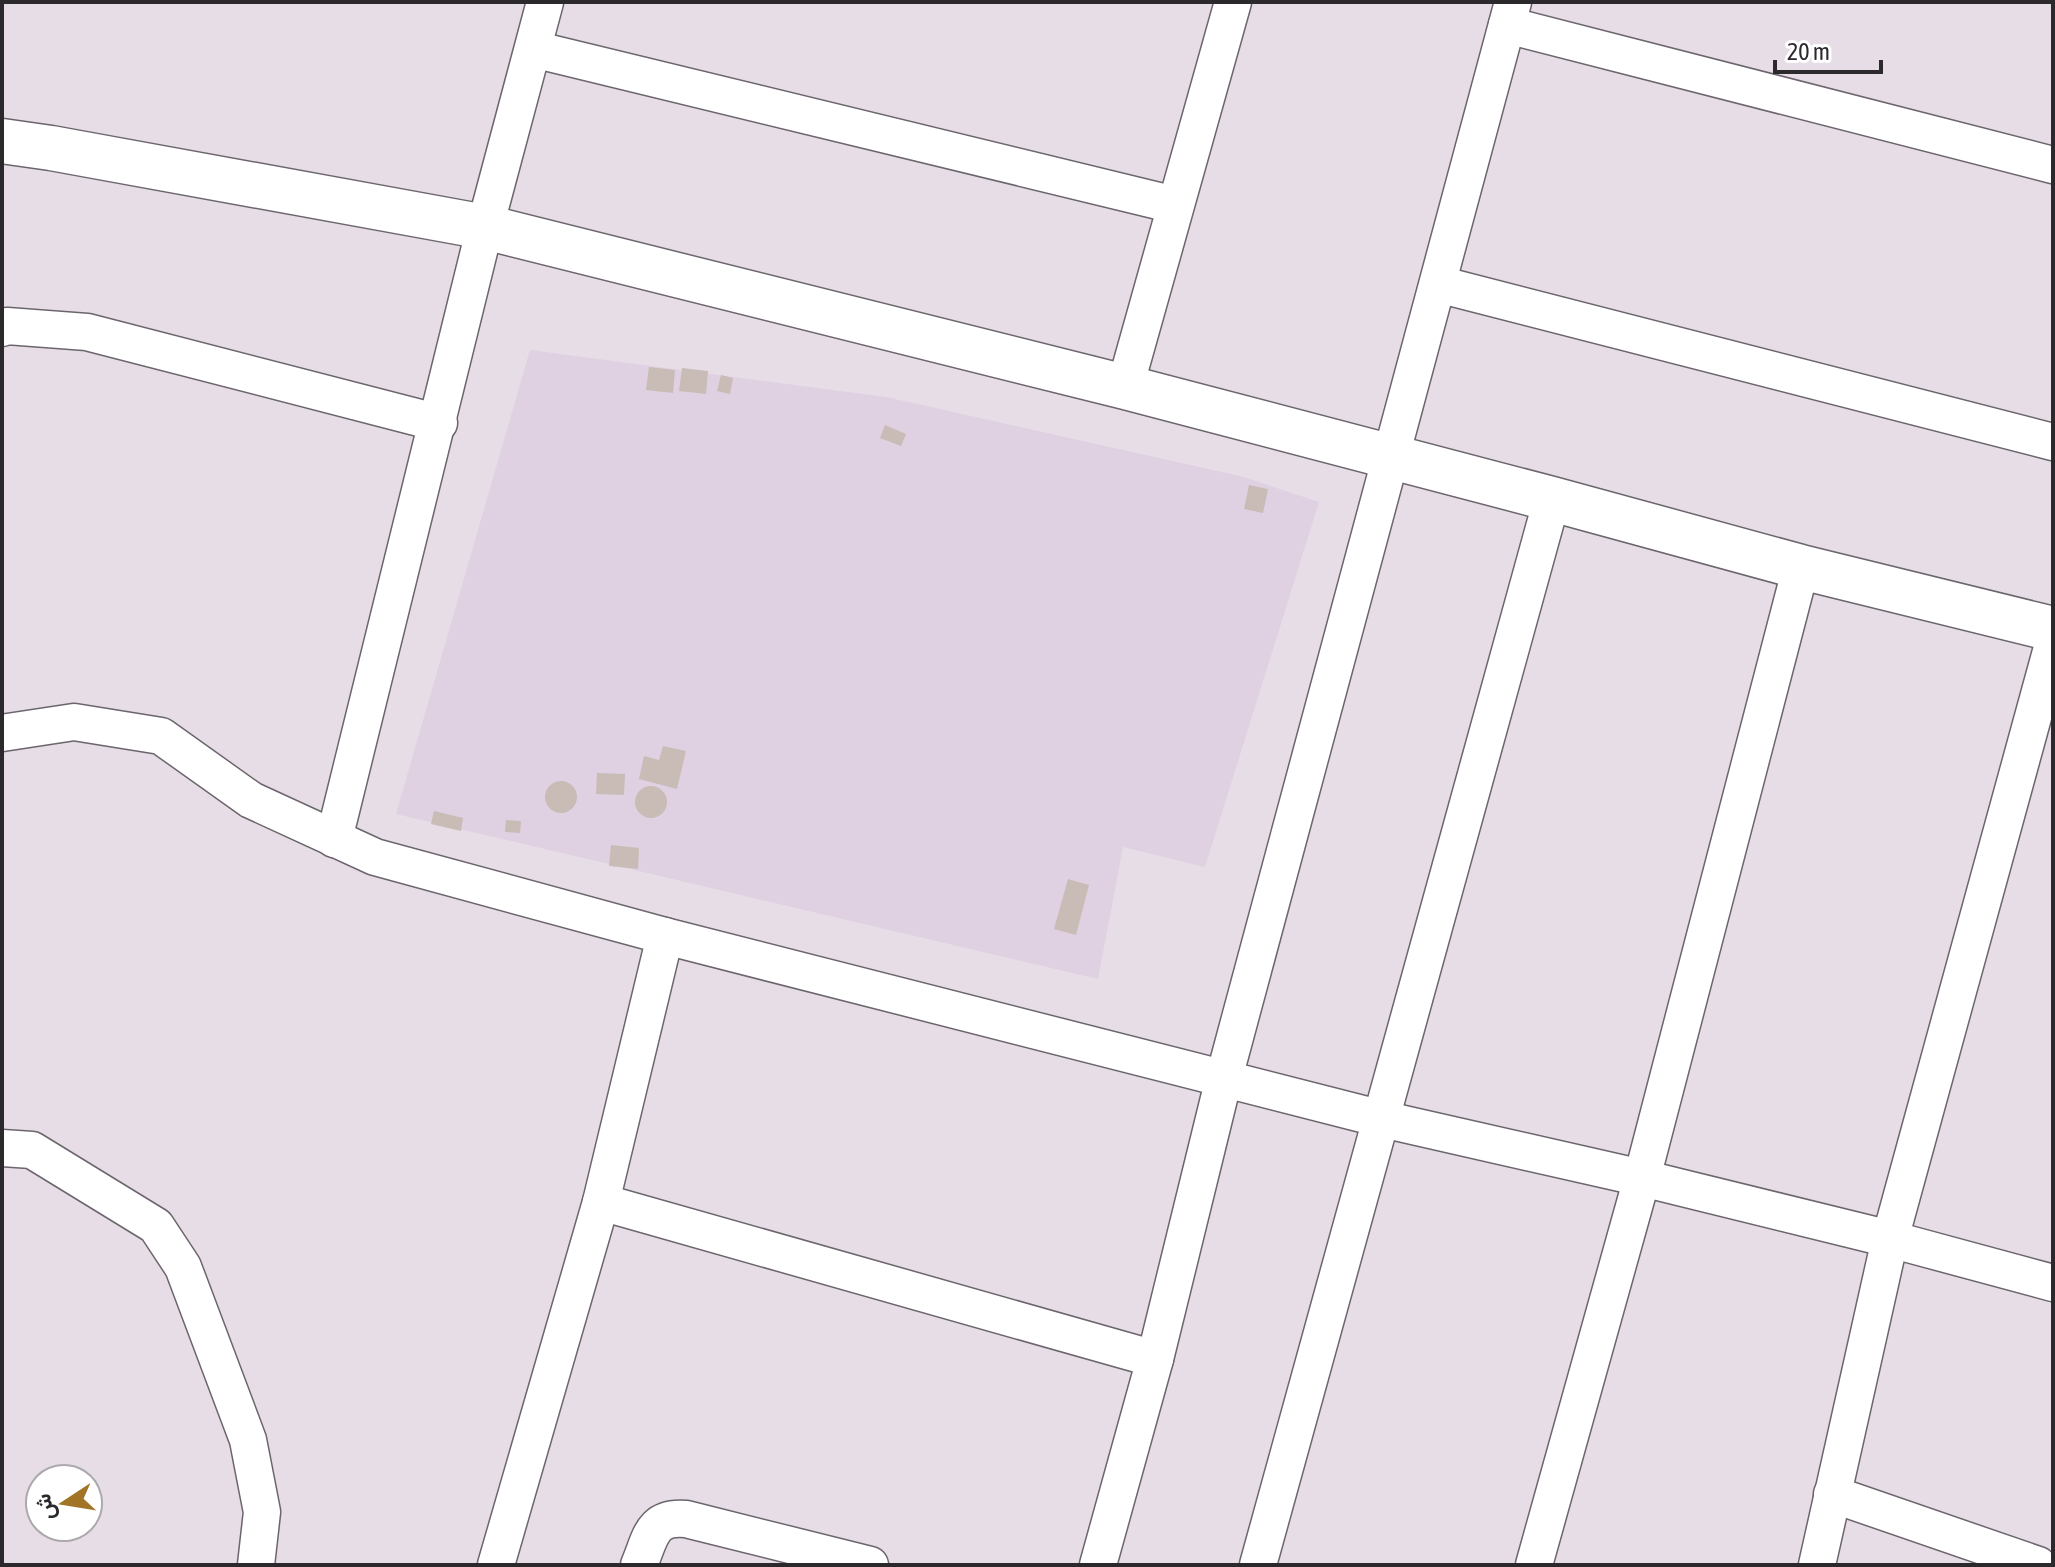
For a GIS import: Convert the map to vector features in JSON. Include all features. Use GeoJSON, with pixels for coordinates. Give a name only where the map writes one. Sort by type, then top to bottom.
{"type":"FeatureCollection","features":[{"type":"Feature","properties":{"kind":"street"},"geometry":{"type":"LineString","coordinates":[[334,839],[485,227],[545,2]]}},
{"type":"Feature","properties":{"kind":"street"},"geometry":{"type":"LineString","coordinates":[[1125,387],[1233,2]]}},
{"type":"Feature","properties":{"kind":"street"},"geometry":{"type":"LineString","coordinates":[[1098,1565],[1155,1359],[1224,1078],[1510,14],[2053,165]]}},
{"type":"Feature","properties":{"kind":"street"},"geometry":{"type":"LineString","coordinates":[[533,49],[1175,205]]}},
{"type":"Feature","properties":{"kind":"street"},"geometry":{"type":"LineString","coordinates":[[2,141],[485,227],[1125,387],[1801,567],[2053,629]]}},
{"type":"Feature","properties":{"kind":"street"},"geometry":{"type":"LineString","coordinates":[[1438,284],[2053,442]]}},
{"type":"Feature","properties":{"kind":"street"},"geometry":{"type":"LineString","coordinates":[[2,328],[87,332],[439,423]]}},
{"type":"Feature","properties":{"kind":"street"},"geometry":{"type":"LineString","coordinates":[[1258,1565],[1552,499]]}},
{"type":"Feature","properties":{"kind":"street"},"geometry":{"type":"LineString","coordinates":[[1534,1565],[1642,1178],[1801,567]]}},
{"type":"Feature","properties":{"kind":"street"},"geometry":{"type":"LineString","coordinates":[[1817,1565],[1890,1239],[2053,644]]}},
{"type":"Feature","properties":{"kind":"street"},"geometry":{"type":"LineString","coordinates":[[2,733],[74,722],[161,736],[251,800],[375,857],[665,936],[1382,1119],[1642,1178],[2053,1283]]}},
{"type":"Feature","properties":{"kind":"street"},"geometry":{"type":"LineString","coordinates":[[496,1565],[601,1202],[665,936]]}},
{"type":"Feature","properties":{"kind":"street"},"geometry":{"type":"LineString","coordinates":[[2,1148],[32,1150],[156,1226],[183,1267],[248,1440],[262,1512],[256,1565]]}},
{"type":"Feature","properties":{"kind":"street"},"geometry":{"type":"LineString","coordinates":[[601,1202],[1155,1359]]}},
{"type":"Feature","properties":{"kind":"street"},"geometry":{"type":"LineString","coordinates":[[1832,1494],[2038,1565]]}},
{"type":"Feature","properties":{"kind":"street"},"geometry":{"type":"LineString","coordinates":[[639,1565],[655,1526],[670,1518],[686,1519],[870,1565]]}},
{"type":"Feature","properties":{"kind":"shaded area"},"geometry":{"type":"Polygon","coordinates":[[[530,350],[886,397],[1244,477],[1319,502],[1205,867],[1123,847],[1098,979],[396,814],[530,350]]]}},
{"type":"Feature","properties":{"kind":"building"},"geometry":{"type":"Polygon","coordinates":[[[649,367],[675,370],[673,393],[646,390],[649,367]]]}},
{"type":"Feature","properties":{"kind":"building"},"geometry":{"type":"Polygon","coordinates":[[[682,368],[708,371],[706,394],[679,391],[682,368]]]}},
{"type":"Feature","properties":{"kind":"building"},"geometry":{"type":"Polygon","coordinates":[[[721,375],[733,378],[730,394],[717,391],[721,375]]]}},
{"type":"Feature","properties":{"kind":"building"},"geometry":{"type":"Polygon","coordinates":[[[885,425],[906,434],[901,446],[880,438],[885,425]]]}},
{"type":"Feature","properties":{"kind":"building"},"geometry":{"type":"Polygon","coordinates":[[[1249,485],[1268,489],[1263,513],[1244,509],[1249,485]]]}},
{"type":"Feature","properties":{"kind":"building"},"geometry":{"type":"Polygon","coordinates":[[[663,746],[686,751],[677,789],[639,779],[644,756],[659,760],[663,746]]]}},
{"type":"Feature","properties":{"kind":"building"},"geometry":{"type":"Polygon","coordinates":[[[597,773],[625,774],[624,795],[596,794],[597,773]]]}},
{"type":"Feature","properties":{"kind":"building"},"geometry":{"type":"Polygon","coordinates":[[[561,781],[573,785],[577,797],[573,809],[561,813],[549,809],[545,797],[549,785],[561,781]]]}},
{"type":"Feature","properties":{"kind":"building"},"geometry":{"type":"Polygon","coordinates":[[[651,786],[663,790],[667,802],[663,814],[651,818],[639,814],[635,802],[639,790],[651,786]]]}},
{"type":"Feature","properties":{"kind":"building"},"geometry":{"type":"Polygon","coordinates":[[[434,811],[463,818],[461,831],[431,824],[434,811]]]}},
{"type":"Feature","properties":{"kind":"building"},"geometry":{"type":"Polygon","coordinates":[[[506,820],[521,821],[520,833],[505,832],[506,820]]]}},
{"type":"Feature","properties":{"kind":"building"},"geometry":{"type":"Polygon","coordinates":[[[611,845],[639,848],[638,869],[609,866],[611,845]]]}},
{"type":"Feature","properties":{"kind":"building"},"geometry":{"type":"Polygon","coordinates":[[[1068,879],[1089,885],[1076,935],[1054,929],[1068,879]]]}}]}
